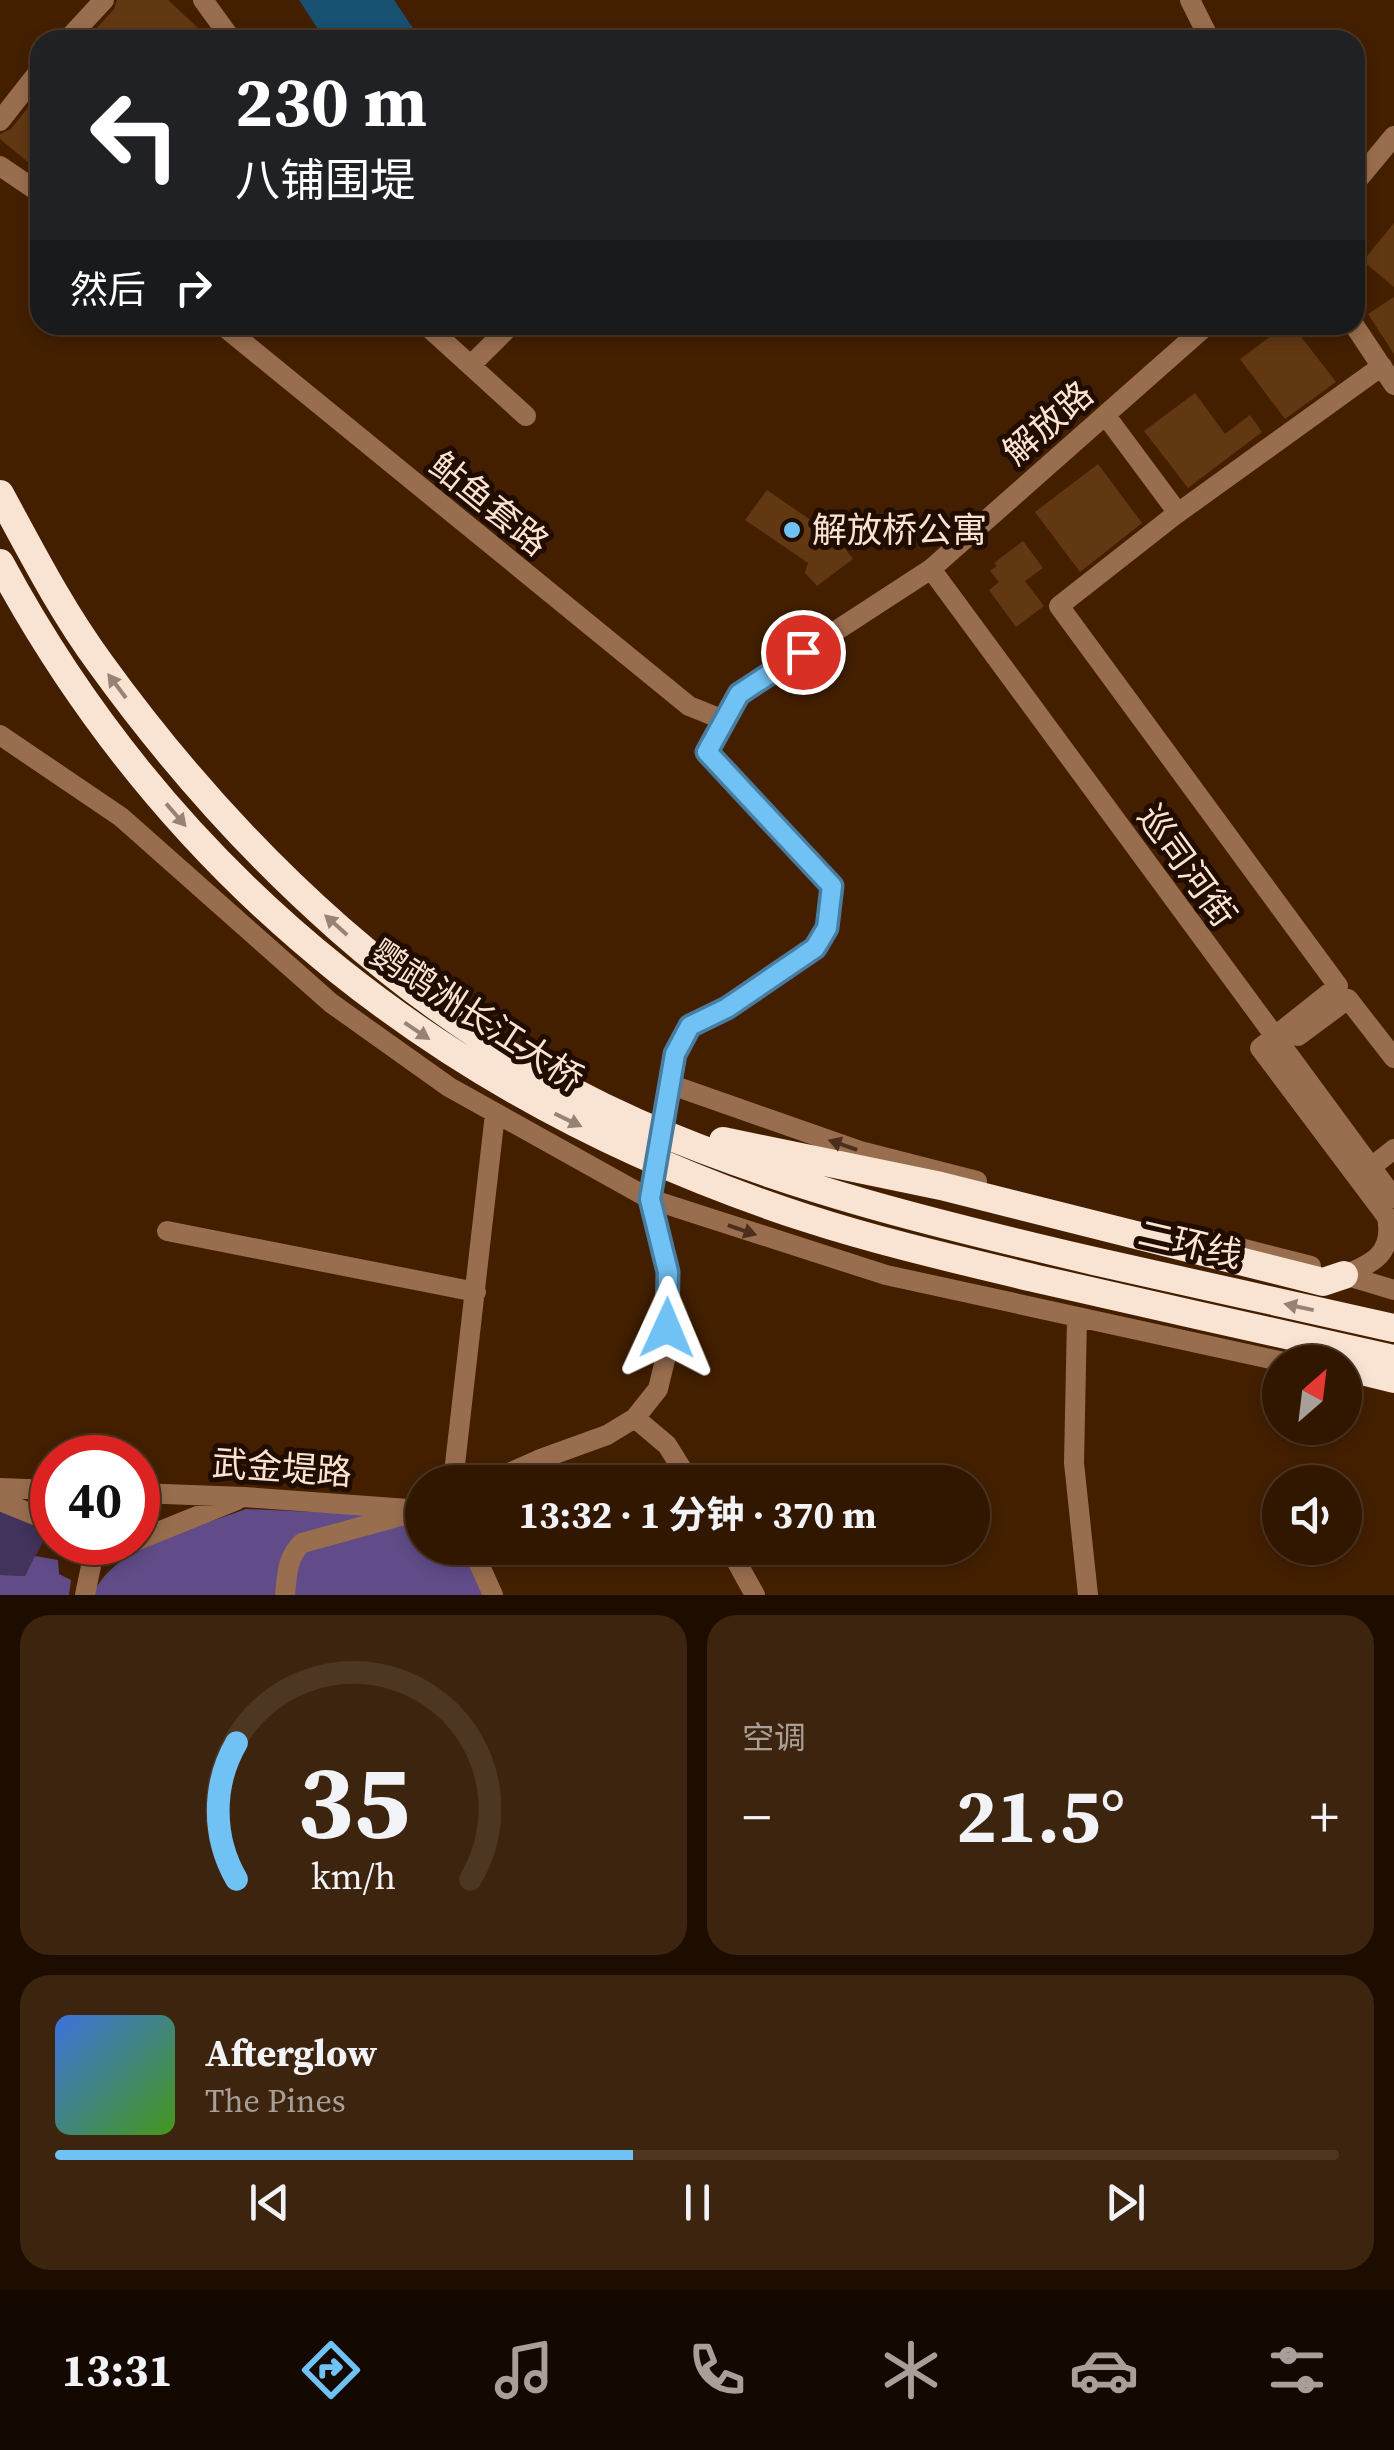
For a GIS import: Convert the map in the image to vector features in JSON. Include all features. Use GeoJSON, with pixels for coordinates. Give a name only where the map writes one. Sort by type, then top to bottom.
{"type":"FeatureCollection","features":[{"type":"Feature","properties":{"kind":"highway","name":"鹦鹉洲长江大桥"},"geometry":{"type":"LineString","coordinates":[[0,494],[42,572],[97,660],[199,789],[286,881],[426,997],[568,1088],[639,1123],[807,1187],[969,1232]]}},
{"type":"Feature","properties":{"kind":"highway","name":"鹦鹉洲长江大桥"},"geometry":{"type":"LineString","coordinates":[[0,563],[68,678],[130,762],[201,844],[264,908],[409,1026],[552,1112],[654,1160],[805,1218],[935,1255],[1140,1303]]}},
{"type":"Feature","properties":{"kind":"highway"},"geometry":{"type":"LineString","coordinates":[[639,1123],[941,1186],[1323,1282],[1344,1275]]}},
{"type":"Feature","properties":{"kind":"highway"},"geometry":{"type":"LineString","coordinates":[[654,1160],[768,1222],[898,1264],[1083,1312],[1262,1349]]}},
{"type":"Feature","properties":{"kind":"highway","name":"二环线"},"geometry":{"type":"LineString","coordinates":[[969,1232],[1394,1328]]}},
{"type":"Feature","properties":{"kind":"highway","name":"二环线"},"geometry":{"type":"LineString","coordinates":[[1140,1303],[1394,1359]]}},
{"type":"Feature","properties":{"kind":"highway"},"geometry":{"type":"LineString","coordinates":[[1362,1373],[1394,1383]]}},
{"type":"Feature","properties":{"kind":"street"},"geometry":{"type":"LineString","coordinates":[[77,30],[104,0]]}},
{"type":"Feature","properties":{"kind":"street"},"geometry":{"type":"LineString","coordinates":[[203,0],[225,30]]}},
{"type":"Feature","properties":{"kind":"street"},"geometry":{"type":"LineString","coordinates":[[1190,0],[1205,30]]}},
{"type":"Feature","properties":{"kind":"street"},"geometry":{"type":"LineString","coordinates":[[0,120],[30,82]]}},
{"type":"Feature","properties":{"kind":"street"},"geometry":{"type":"LineString","coordinates":[[1365,171],[1394,136]]}},
{"type":"Feature","properties":{"kind":"street"},"geometry":{"type":"LineString","coordinates":[[0,166],[30,186]]}},
{"type":"Feature","properties":{"kind":"street","name":"鲇鱼套路"},"geometry":{"type":"LineString","coordinates":[[234,335],[689,706],[724,720]]}},
{"type":"Feature","properties":{"kind":"street"},"geometry":{"type":"LineString","coordinates":[[438,335],[526,416]]}},
{"type":"Feature","properties":{"kind":"street"},"geometry":{"type":"LineString","coordinates":[[472,364],[501,335]]}},
{"type":"Feature","properties":{"kind":"street","name":"解放路"},"geometry":{"type":"LineString","coordinates":[[724,720],[739,694],[930,569],[1196,335]]}},
{"type":"Feature","properties":{"kind":"street"},"geometry":{"type":"LineString","coordinates":[[1361,335],[1394,385]]}},
{"type":"Feature","properties":{"kind":"street"},"geometry":{"type":"LineString","coordinates":[[1344,1275],[1370,1265],[1383,1252],[1389,1235],[1386,1218],[1260,1048],[1338,986],[1059,606],[1178,513],[1382,366]]}},
{"type":"Feature","properties":{"kind":"street"},"geometry":{"type":"LineString","coordinates":[[1106,416],[1178,513]]}},
{"type":"Feature","properties":{"kind":"street","name":"巡司河街"},"geometry":{"type":"LineString","coordinates":[[930,569],[1279,1035],[1394,1198]]}},
{"type":"Feature","properties":{"kind":"street"},"geometry":{"type":"LineString","coordinates":[[527,1465],[607,1436],[636,1418],[658,1389],[666,1356],[668,1272],[650,1199],[675,1054],[690,1026],[727,1008],[815,948],[827,928],[832,886],[707,752],[724,720]]}},
{"type":"Feature","properties":{"kind":"street"},"geometry":{"type":"LineString","coordinates":[[0,735],[121,818],[330,1004],[450,1088],[650,1199],[886,1276],[1083,1312],[1262,1357]]}},
{"type":"Feature","properties":{"kind":"street"},"geometry":{"type":"LineString","coordinates":[[1279,1035],[1298,1036],[1348,999],[1394,1058]]}},
{"type":"Feature","properties":{"kind":"street"},"geometry":{"type":"LineString","coordinates":[[669,1084],[860,1151],[1265,1252],[1394,1290]]}},
{"type":"Feature","properties":{"kind":"street"},"geometry":{"type":"LineString","coordinates":[[454,1465],[495,1114]]}},
{"type":"Feature","properties":{"kind":"street"},"geometry":{"type":"LineString","coordinates":[[1370,1168],[1394,1149]]}},
{"type":"Feature","properties":{"kind":"street"},"geometry":{"type":"LineString","coordinates":[[167,1231],[476,1292]]}},
{"type":"Feature","properties":{"kind":"street"},"geometry":{"type":"LineString","coordinates":[[1083,1312],[1074,1464],[1088,1595]]}},
{"type":"Feature","properties":{"kind":"street"},"geometry":{"type":"LineString","coordinates":[[1362,1378],[1394,1383]]}},
{"type":"Feature","properties":{"kind":"street"},"geometry":{"type":"LineString","coordinates":[[636,1418],[667,1444],[680,1465]]}},
{"type":"Feature","properties":{"kind":"street"},"geometry":{"type":"LineString","coordinates":[[0,1488],[30,1489]]}},
{"type":"Feature","properties":{"kind":"street","name":"武金堤路"},"geometry":{"type":"LineString","coordinates":[[160,1494],[405,1509]]}},
{"type":"Feature","properties":{"kind":"street"},"geometry":{"type":"LineString","coordinates":[[160,1531],[244,1497]]}},
{"type":"Feature","properties":{"kind":"street"},"geometry":{"type":"LineString","coordinates":[[0,1501],[30,1513]]}},
{"type":"Feature","properties":{"kind":"street"},"geometry":{"type":"LineString","coordinates":[[285,1595],[288,1564],[293,1551],[302,1543],[405,1515]]}},
{"type":"Feature","properties":{"kind":"street"},"geometry":{"type":"LineString","coordinates":[[85,1595],[91,1565]]}},
{"type":"Feature","properties":{"kind":"street"},"geometry":{"type":"LineString","coordinates":[[480,1565],[493,1595]]}},
{"type":"Feature","properties":{"kind":"street"},"geometry":{"type":"LineString","coordinates":[[738,1565],[755,1595]]}},
{"type":"Feature","properties":{"kind":"shaded area"},"geometry":{"type":"Polygon","coordinates":[[[246,1509],[405,1516],[405,1565],[470,1565],[487,1595],[93,1595],[116,1565],[160,1565],[160,1540],[246,1509]]]}},
{"type":"Feature","properties":{"kind":"shaded area"},"geometry":{"type":"Polygon","coordinates":[[[0,1511],[30,1523],[31,1565],[25,1576],[0,1575],[0,1511]]]}},
{"type":"Feature","properties":{"kind":"shaded area"},"geometry":{"type":"Polygon","coordinates":[[[30,1565],[58,1565],[59,1574],[71,1580],[69,1595],[0,1595],[0,1575],[25,1576],[30,1565]]]}},
{"type":"Feature","properties":{"kind":"water"},"geometry":{"type":"Polygon","coordinates":[[[299,0],[394,0],[414,30],[318,30],[299,0]]]}},
{"type":"Feature","properties":{"kind":"building"},"geometry":{"type":"Polygon","coordinates":[[[117,0],[168,0],[200,30],[95,30],[117,0]]]}},
{"type":"Feature","properties":{"kind":"building"},"geometry":{"type":"Polygon","coordinates":[[[30,105],[30,164],[0,139],[0,134],[11,129],[30,105]]]}},
{"type":"Feature","properties":{"kind":"building"},"geometry":{"type":"Polygon","coordinates":[[[1394,223],[1394,287],[1365,259],[1394,223]]]}},
{"type":"Feature","properties":{"kind":"building"},"geometry":{"type":"Polygon","coordinates":[[[1394,297],[1394,354],[1368,314],[1394,297]]]}},
{"type":"Feature","properties":{"kind":"building"},"geometry":{"type":"Polygon","coordinates":[[[1272,335],[1300,335],[1336,382],[1285,419],[1240,359],[1272,335]]]}},
{"type":"Feature","properties":{"kind":"building"},"geometry":{"type":"Polygon","coordinates":[[[1195,393],[1225,434],[1250,415],[1262,432],[1188,488],[1144,431],[1195,393]]]}},
{"type":"Feature","properties":{"kind":"building"},"geometry":{"type":"Polygon","coordinates":[[[1098,464],[1142,523],[1080,572],[1035,512],[1098,464]]]}},
{"type":"Feature","properties":{"kind":"building","name":"解放桥公寓"},"geometry":{"type":"Polygon","coordinates":[[[767,490],[838,539],[853,559],[817,586],[805,573],[808,563],[745,520],[767,490]]]}},
{"type":"Feature","properties":{"kind":"building"},"geometry":{"type":"Polygon","coordinates":[[[1023,541],[1043,568],[1025,581],[1044,606],[1016,627],[989,590],[999,582],[990,571],[997,566],[994,563],[1023,541]]]}},
{"type":"Feature","properties":{"kind":"place","name":"解放桥公寓"},"geometry":{"type":"Point","coordinates":[792,530]}},
{"type":"Feature","properties":{"kind":"route"},"geometry":{"type":"LineString","coordinates":[[667,1328],[668,1272],[650,1199],[675,1054],[690,1026],[727,1008],[815,948],[827,928],[832,886],[707,752],[739,694],[803,652]]}}]}
